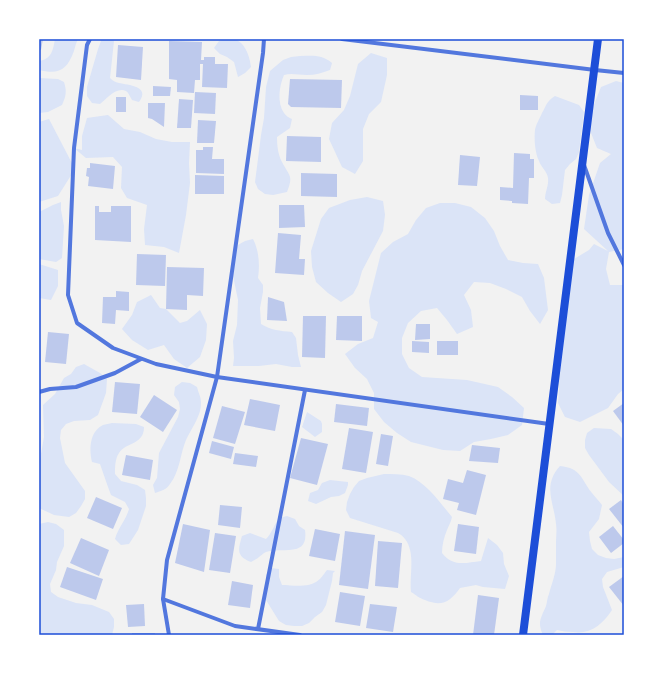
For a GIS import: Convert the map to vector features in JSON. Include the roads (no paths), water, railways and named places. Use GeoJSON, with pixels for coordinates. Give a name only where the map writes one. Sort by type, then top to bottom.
{"type":"FeatureCollection","features":[{"type":"Feature","properties":{"kind":"main road"},"geometry":{"type":"LineString","coordinates":[[523,635],[598,39]]}},
{"type":"Feature","properties":{"kind":"street"},"geometry":{"type":"LineString","coordinates":[[90,39],[87,45],[74,148],[68,295],[77,323],[113,348],[156,364],[217,377],[550,424]]}},
{"type":"Feature","properties":{"kind":"street"},"geometry":{"type":"LineString","coordinates":[[169,635],[163,599],[167,560],[217,377],[264,53],[264,39]]}},
{"type":"Feature","properties":{"kind":"street"},"geometry":{"type":"LineString","coordinates":[[342,39],[624,73]]}},
{"type":"Feature","properties":{"kind":"street"},"geometry":{"type":"LineString","coordinates":[[583,164],[608,233],[624,265]]}},
{"type":"Feature","properties":{"kind":"street"},"geometry":{"type":"LineString","coordinates":[[39,392],[50,389],[76,387],[115,373],[141,359]]}},
{"type":"Feature","properties":{"kind":"street"},"geometry":{"type":"LineString","coordinates":[[258,629],[305,390]]}},
{"type":"Feature","properties":{"kind":"street"},"geometry":{"type":"LineString","coordinates":[[163,599],[235,626],[300,635]]}}]}
